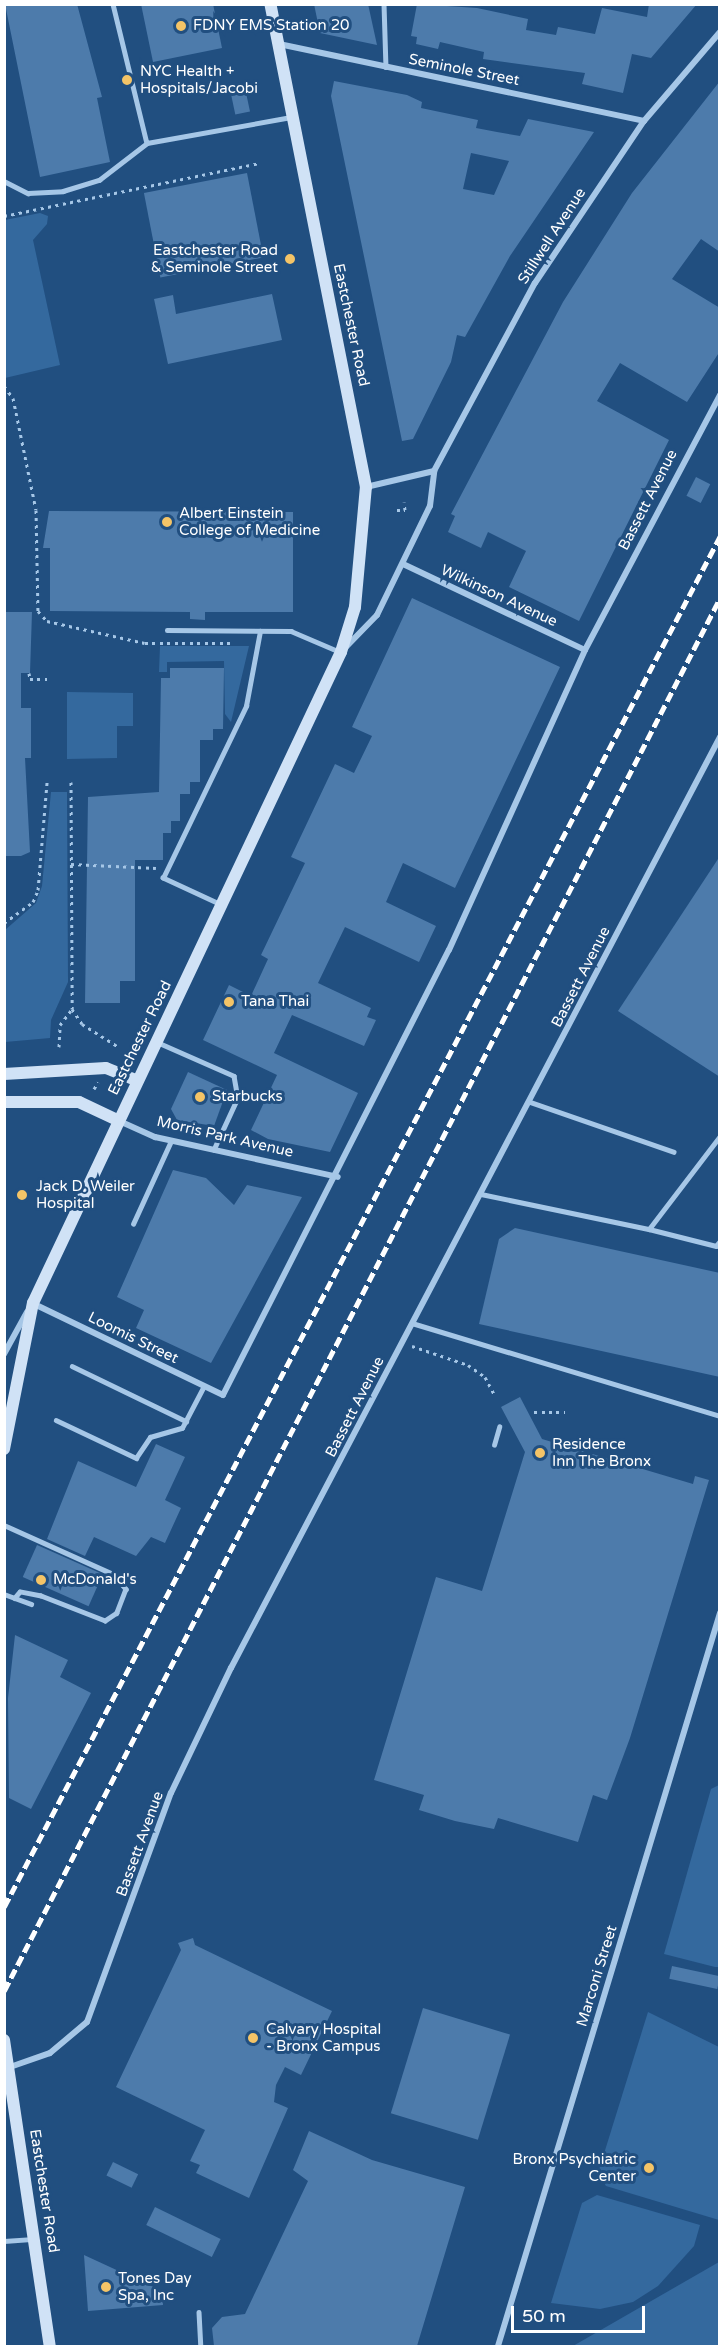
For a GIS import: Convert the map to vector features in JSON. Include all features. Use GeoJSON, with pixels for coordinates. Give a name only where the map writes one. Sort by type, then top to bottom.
{"type":"FeatureCollection","features":[{"type":"Feature","properties":{"kind":"main road","name":"Eastchester Road"},"geometry":{"type":"LineString","coordinates":[[4,1449],[33,1303],[117,1120],[340,652],[362,561],[366,487],[270,4]]}},
{"type":"Feature","properties":{"kind":"main road"},"geometry":{"type":"LineString","coordinates":[[4,1074],[106,1068],[136,1080]]}},
{"type":"Feature","properties":{"kind":"main road","name":"Morris Park Avenue"},"geometry":{"type":"LineString","coordinates":[[4,1102],[79,1102],[117,1120]]}},
{"type":"Feature","properties":{"kind":"main road","name":"Eastchester Road"},"geometry":{"type":"LineString","coordinates":[[4,2040],[37,2239],[50,2346]]}},
{"type":"Feature","properties":{"kind":"street","name":"Stillwell Avenue"},"geometry":{"type":"LineString","coordinates":[[402,564],[430,506],[434,471],[535,283],[644,120],[720,32]]}},
{"type":"Feature","properties":{"kind":"street","name":"Seminole Street"},"geometry":{"type":"LineString","coordinates":[[278,44],[644,120]]}},
{"type":"Feature","properties":{"kind":"street","name":"Bassett Avenue"},"geometry":{"type":"LineString","coordinates":[[223,1395],[338,1178],[585,650],[720,395]]}},
{"type":"Feature","properties":{"kind":"street"},"geometry":{"type":"LineString","coordinates":[[366,487],[434,471]]}},
{"type":"Feature","properties":{"kind":"street","name":"Wilkinson Avenue"},"geometry":{"type":"LineString","coordinates":[[402,564],[585,650]]}},
{"type":"Feature","properties":{"kind":"street","name":"Eastchester Road"},"geometry":{"type":"LineString","coordinates":[[340,652],[377,615],[402,564]]}},
{"type":"Feature","properties":{"kind":"street","name":"Bassett Avenue"},"geometry":{"type":"LineString","coordinates":[[10,2067],[50,2053],[87,2022],[171,1793],[401,1343],[530,1102],[720,737]]}},
{"type":"Feature","properties":{"kind":"street","name":"Morris Park Avenue"},"geometry":{"type":"LineString","coordinates":[[117,1120],[171,1141],[338,1178]]}},
{"type":"Feature","properties":{"kind":"street"},"geometry":{"type":"LineString","coordinates":[[4,1354],[33,1303]]}},
{"type":"Feature","properties":{"kind":"street","name":"Loomis Street"},"geometry":{"type":"LineString","coordinates":[[33,1303],[223,1395]]}},
{"type":"Feature","properties":{"kind":"street","name":"Marconi Street"},"geometry":{"type":"LineString","coordinates":[[498,2346],[720,1613]]}},
{"type":"Feature","properties":{"kind":"lane"},"geometry":{"type":"LineString","coordinates":[[113,4],[147,143]]}},
{"type":"Feature","properties":{"kind":"lane"},"geometry":{"type":"LineString","coordinates":[[384,4],[386,67]]}},
{"type":"Feature","properties":{"kind":"lane"},"geometry":{"type":"LineString","coordinates":[[4,181],[28,193],[63,191],[99,180],[147,143],[293,117]]}},
{"type":"Feature","properties":{"kind":"lane"},"geometry":{"type":"LineString","coordinates":[[167,630],[291,631],[340,652]]}},
{"type":"Feature","properties":{"kind":"lane"},"geometry":{"type":"LineString","coordinates":[[219,904],[163,878],[246,706],[260,631]]}},
{"type":"Feature","properties":{"kind":"lane"},"geometry":{"type":"LineString","coordinates":[[155,1040],[234,1076],[238,1098],[214,1150]]}},
{"type":"Feature","properties":{"kind":"lane"},"geometry":{"type":"LineString","coordinates":[[530,1102],[674,1152]]}},
{"type":"Feature","properties":{"kind":"lane"},"geometry":{"type":"LineString","coordinates":[[649,1229],[720,1136]]}},
{"type":"Feature","properties":{"kind":"lane"},"geometry":{"type":"LineString","coordinates":[[133,1224],[171,1141]]}},
{"type":"Feature","properties":{"kind":"lane"},"geometry":{"type":"LineString","coordinates":[[481,1194],[649,1229],[716,1246],[720,1241]]}},
{"type":"Feature","properties":{"kind":"lane"},"geometry":{"type":"LineString","coordinates":[[412,1323],[720,1416]]}},
{"type":"Feature","properties":{"kind":"lane"},"geometry":{"type":"LineString","coordinates":[[72,1366],[186,1421]]}},
{"type":"Feature","properties":{"kind":"lane"},"geometry":{"type":"LineString","coordinates":[[56,1420],[136,1458],[150,1437],[182,1428],[204,1386]]}},
{"type":"Feature","properties":{"kind":"lane"},"geometry":{"type":"LineString","coordinates":[[494,1445],[499,1427]]}},
{"type":"Feature","properties":{"kind":"lane"},"geometry":{"type":"LineString","coordinates":[[4,1525],[113,1574],[126,1589],[117,1613],[105,1621],[41,1596],[20,1592],[15,1598]]}},
{"type":"Feature","properties":{"kind":"lane"},"geometry":{"type":"LineString","coordinates":[[4,1594],[32,1604]]}},
{"type":"Feature","properties":{"kind":"lane"},"geometry":{"type":"LineString","coordinates":[[4,2241],[37,2239]]}},
{"type":"Feature","properties":{"kind":"lane"},"geometry":{"type":"LineString","coordinates":[[199,2312],[201,2346]]}},
{"type":"Feature","properties":{"kind":"path"},"geometry":{"type":"LineString","coordinates":[[4,216],[261,164]]}},
{"type":"Feature","properties":{"kind":"path"},"geometry":{"type":"LineString","coordinates":[[4,212],[9,215]]}},
{"type":"Feature","properties":{"kind":"path"},"geometry":{"type":"LineString","coordinates":[[4,386],[13,398],[36,510],[38,611],[47,621]]}},
{"type":"Feature","properties":{"kind":"path"},"geometry":{"type":"LineString","coordinates":[[397,510],[405,510],[404,502]]}},
{"type":"Feature","properties":{"kind":"path"},"geometry":{"type":"LineString","coordinates":[[29,673],[30,679],[47,679]]}},
{"type":"Feature","properties":{"kind":"path"},"geometry":{"type":"LineString","coordinates":[[4,923],[33,902],[38,890],[47,782]]}},
{"type":"Feature","properties":{"kind":"path"},"geometry":{"type":"LineString","coordinates":[[72,782],[72,1008],[82,1024],[117,1046]]}},
{"type":"Feature","properties":{"kind":"path"},"geometry":{"type":"LineString","coordinates":[[72,864],[154,865],[163,878]]}},
{"type":"Feature","properties":{"kind":"path"},"geometry":{"type":"LineString","coordinates":[[59,1047],[60,1025],[72,1008]]}},
{"type":"Feature","properties":{"kind":"path"},"geometry":{"type":"LineString","coordinates":[[401,1343],[468,1365],[485,1377],[494,1394]]}},
{"type":"Feature","properties":{"kind":"path"},"geometry":{"type":"LineString","coordinates":[[534,1412],[565,1412]]}},
{"type":"Feature","properties":{"kind":"shaded area"},"geometry":{"type":"Polygon","coordinates":[[[40,213],[48,216],[47,224],[33,240],[60,365],[5,378],[5,220],[40,213]]]}},
{"type":"Feature","properties":{"kind":"shaded area"},"geometry":{"type":"Polygon","coordinates":[[[160,646],[249,646],[231,722],[225,714],[224,661],[167,662],[167,672],[159,672],[160,646]]]}},
{"type":"Feature","properties":{"kind":"shaded area"},"geometry":{"type":"Polygon","coordinates":[[[67,692],[133,693],[133,726],[117,726],[117,758],[67,759],[67,692]]]}},
{"type":"Feature","properties":{"kind":"shaded area"},"geometry":{"type":"Polygon","coordinates":[[[51,792],[67,792],[68,982],[51,1020],[50,1038],[5,1042],[5,930],[36,903],[42,886],[51,792]]]}},
{"type":"Feature","properties":{"kind":"shaded area"},"geometry":{"type":"Polygon","coordinates":[[[719,1785],[720,1967],[715,1967],[664,1954],[711,1789],[719,1785]]]}},
{"type":"Feature","properties":{"kind":"shaded area"},"geometry":{"type":"Polygon","coordinates":[[[648,2012],[719,2047],[719,2220],[606,2186],[598,2173],[648,2012]]]}},
{"type":"Feature","properties":{"kind":"shaded area"},"geometry":{"type":"Polygon","coordinates":[[[597,2195],[700,2225],[694,2246],[658,2286],[633,2302],[600,2309],[551,2303],[582,2203],[597,2195]]]}},
{"type":"Feature","properties":{"kind":"shaded area"},"geometry":{"type":"Polygon","coordinates":[[[719,2262],[719,2346],[573,2346],[719,2262]]]}},
{"type":"Feature","properties":{"kind":"building"},"geometry":{"type":"Polygon","coordinates":[[[5,4],[77,4],[102,97],[97,98],[110,162],[40,177],[5,4]]]}},
{"type":"Feature","properties":{"kind":"building","name":"FDNY EMS Station 20"},"geometry":{"type":"Polygon","coordinates":[[[141,4],[213,4],[222,48],[153,62],[141,4]]]}},
{"type":"Feature","properties":{"kind":"building"},"geometry":{"type":"Polygon","coordinates":[[[314,4],[368,4],[377,45],[320,33],[314,4]]]}},
{"type":"Feature","properties":{"kind":"building"},"geometry":{"type":"Polygon","coordinates":[[[417,4],[477,8],[528,19],[526,30],[556,35],[558,27],[595,34],[602,8],[647,17],[649,4],[697,4],[651,58],[632,54],[623,93],[582,84],[585,73],[483,59],[484,52],[440,42],[438,49],[416,44],[417,37],[411,36],[417,4]]]}},
{"type":"Feature","properties":{"kind":"building"},"geometry":{"type":"Polygon","coordinates":[[[334,81],[407,95],[422,102],[421,108],[478,120],[476,128],[520,136],[528,119],[594,132],[510,256],[465,337],[457,335],[451,362],[413,439],[402,441],[331,96],[334,81]],[[471,153],[463,189],[494,195],[509,161],[471,153]]]}},
{"type":"Feature","properties":{"kind":"building"},"geometry":{"type":"Polygon","coordinates":[[[720,81],[720,252],[701,239],[672,279],[720,308],[720,351],[687,402],[620,363],[597,401],[669,440],[579,621],[509,587],[526,551],[488,532],[481,548],[448,532],[455,516],[451,514],[563,302],[632,193],[720,81]]]}},
{"type":"Feature","properties":{"kind":"building"},"geometry":{"type":"Polygon","coordinates":[[[245,88],[250,111],[235,115],[230,91],[245,88]]]}},
{"type":"Feature","properties":{"kind":"building"},"geometry":{"type":"Polygon","coordinates":[[[247,173],[263,257],[160,277],[144,193],[247,173]]]}},
{"type":"Feature","properties":{"kind":"building"},"geometry":{"type":"Polygon","coordinates":[[[272,294],[282,340],[168,364],[154,299],[173,295],[176,314],[272,294]]]}},
{"type":"Feature","properties":{"kind":"building"},"geometry":{"type":"Polygon","coordinates":[[[696,477],[710,484],[701,503],[686,496],[696,477]]]}},
{"type":"Feature","properties":{"kind":"building"},"geometry":{"type":"Polygon","coordinates":[[[49,511],[293,512],[293,612],[205,612],[205,620],[190,619],[190,612],[50,611],[50,548],[43,548],[49,511]]]}},
{"type":"Feature","properties":{"kind":"building"},"geometry":{"type":"Polygon","coordinates":[[[412,598],[560,667],[455,888],[403,863],[386,902],[436,926],[419,962],[345,927],[318,983],[371,1008],[367,1017],[376,1020],[364,1046],[292,1015],[274,1053],[358,1093],[330,1152],[268,1139],[251,1130],[277,1075],[203,1040],[229,985],[251,996],[268,959],[261,955],[305,863],[291,857],[335,764],[354,773],[372,736],[352,727],[412,598]]]}},
{"type":"Feature","properties":{"kind":"building"},"geometry":{"type":"Polygon","coordinates":[[[4,612],[32,612],[30,673],[21,673],[21,708],[31,708],[31,758],[25,758],[30,852],[21,856],[4,856],[4,612]]]}},
{"type":"Feature","properties":{"kind":"building"},"geometry":{"type":"Polygon","coordinates":[[[170,668],[224,668],[223,729],[213,729],[213,740],[200,740],[200,782],[190,782],[190,794],[180,794],[180,821],[171,821],[171,833],[163,833],[163,860],[135,860],[135,981],[120,981],[120,1003],[85,1003],[88,797],[159,792],[161,678],[170,678],[170,668]]]}},
{"type":"Feature","properties":{"kind":"building"},"geometry":{"type":"Polygon","coordinates":[[[720,856],[720,1077],[618,1011],[720,856]]]}},
{"type":"Feature","properties":{"kind":"building","name":"Starbucks"},"geometry":{"type":"Polygon","coordinates":[[[188,1072],[227,1090],[214,1126],[177,1120],[171,1109],[188,1072]]]}},
{"type":"Feature","properties":{"kind":"building"},"geometry":{"type":"Polygon","coordinates":[[[173,1170],[206,1178],[234,1205],[247,1185],[302,1197],[211,1363],[136,1328],[144,1310],[117,1297],[173,1170]]]}},
{"type":"Feature","properties":{"kind":"building"},"geometry":{"type":"Polygon","coordinates":[[[515,1228],[720,1273],[720,1377],[479,1324],[499,1239],[515,1228]]]}},
{"type":"Feature","properties":{"kind":"building"},"geometry":{"type":"Polygon","coordinates":[[[520,1397],[542,1439],[693,1484],[695,1476],[709,1480],[630,1738],[607,1800],[593,1795],[578,1842],[498,1818],[494,1829],[455,1821],[419,1810],[424,1795],[374,1780],[436,1577],[482,1591],[525,1452],[501,1407],[520,1397]]]}},
{"type":"Feature","properties":{"kind":"building"},"geometry":{"type":"Polygon","coordinates":[[[156,1444],[185,1457],[165,1500],[181,1508],[165,1543],[151,1537],[136,1556],[94,1537],[85,1556],[47,1539],[78,1461],[136,1487],[156,1444]]]}},
{"type":"Feature","properties":{"kind":"building"},"geometry":{"type":"Polygon","coordinates":[[[37,1545],[103,1574],[89,1606],[23,1577],[37,1545]]]}},
{"type":"Feature","properties":{"kind":"building"},"geometry":{"type":"Polygon","coordinates":[[[15,1635],[68,1660],[60,1677],[91,1693],[31,1809],[9,1798],[8,1698],[15,1635]]]}},
{"type":"Feature","properties":{"kind":"building"},"geometry":{"type":"Polygon","coordinates":[[[193,1938],[195,1945],[332,2011],[301,2075],[285,2067],[276,2085],[274,2102],[288,2108],[249,2198],[196,2173],[200,2165],[190,2161],[205,2130],[116,2087],[181,1950],[178,1943],[193,1938]]]}},
{"type":"Feature","properties":{"kind":"building"},"geometry":{"type":"Polygon","coordinates":[[[672,1966],[720,1976],[717,1989],[669,1979],[672,1966]]]}},
{"type":"Feature","properties":{"kind":"building"},"geometry":{"type":"Polygon","coordinates":[[[423,2008],[510,2035],[478,2140],[391,2113],[423,2008]]]}},
{"type":"Feature","properties":{"kind":"building"},"geometry":{"type":"Polygon","coordinates":[[[309,2131],[372,2160],[465,2187],[417,2346],[214,2346],[212,2328],[222,2317],[245,2314],[308,2181],[293,2170],[309,2131]]]}},
{"type":"Feature","properties":{"kind":"building"},"geometry":{"type":"Polygon","coordinates":[[[113,2162],[138,2174],[132,2188],[106,2175],[113,2162]]]}},
{"type":"Feature","properties":{"kind":"building"},"geometry":{"type":"Polygon","coordinates":[[[155,2207],[221,2239],[212,2257],[146,2225],[155,2207]]]}},
{"type":"Feature","properties":{"kind":"building"},"geometry":{"type":"Polygon","coordinates":[[[84,2255],[162,2291],[163,2305],[88,2311],[84,2255]]]}},
{"type":"Feature","properties":{"kind":"railway"},"geometry":{"type":"LineString","coordinates":[[4,1907],[720,536]]}},
{"type":"Feature","properties":{"kind":"railway"},"geometry":{"type":"LineString","coordinates":[[4,1991],[720,598]]}},
{"type":"Feature","properties":{"kind":"place","name":"FDNY EMS Station 20"},"geometry":{"type":"Point","coordinates":[181,26]}},
{"type":"Feature","properties":{"kind":"place","name":"NYC Health + Hospitals/Jacobi"},"geometry":{"type":"Point","coordinates":[127,80]}},
{"type":"Feature","properties":{"kind":"place","name":"Eastchester Road & Seminole Street"},"geometry":{"type":"Point","coordinates":[290,259]}},
{"type":"Feature","properties":{"kind":"place","name":"Albert Einstein College of Medicine"},"geometry":{"type":"Point","coordinates":[167,522]}},
{"type":"Feature","properties":{"kind":"place","name":"Tana Thai"},"geometry":{"type":"Point","coordinates":[229,1002]}},
{"type":"Feature","properties":{"kind":"place","name":"Starbucks"},"geometry":{"type":"Point","coordinates":[200,1097]}},
{"type":"Feature","properties":{"kind":"place","name":"Jack D. Weiler Hospital"},"geometry":{"type":"Point","coordinates":[22,1195]}},
{"type":"Feature","properties":{"kind":"place","name":"Residence Inn The Bronx"},"geometry":{"type":"Point","coordinates":[540,1453]}},
{"type":"Feature","properties":{"kind":"place","name":"McDonald's"},"geometry":{"type":"Point","coordinates":[41,1580]}},
{"type":"Feature","properties":{"kind":"place","name":"Calvary Hospital - Bronx Campus"},"geometry":{"type":"Point","coordinates":[253,2038]}},
{"type":"Feature","properties":{"kind":"place","name":"Bronx Psychiatric Center"},"geometry":{"type":"Point","coordinates":[649,2168]}},
{"type":"Feature","properties":{"kind":"place","name":"Tones Day Spa, Inc"},"geometry":{"type":"Point","coordinates":[106,2287]}}]}
